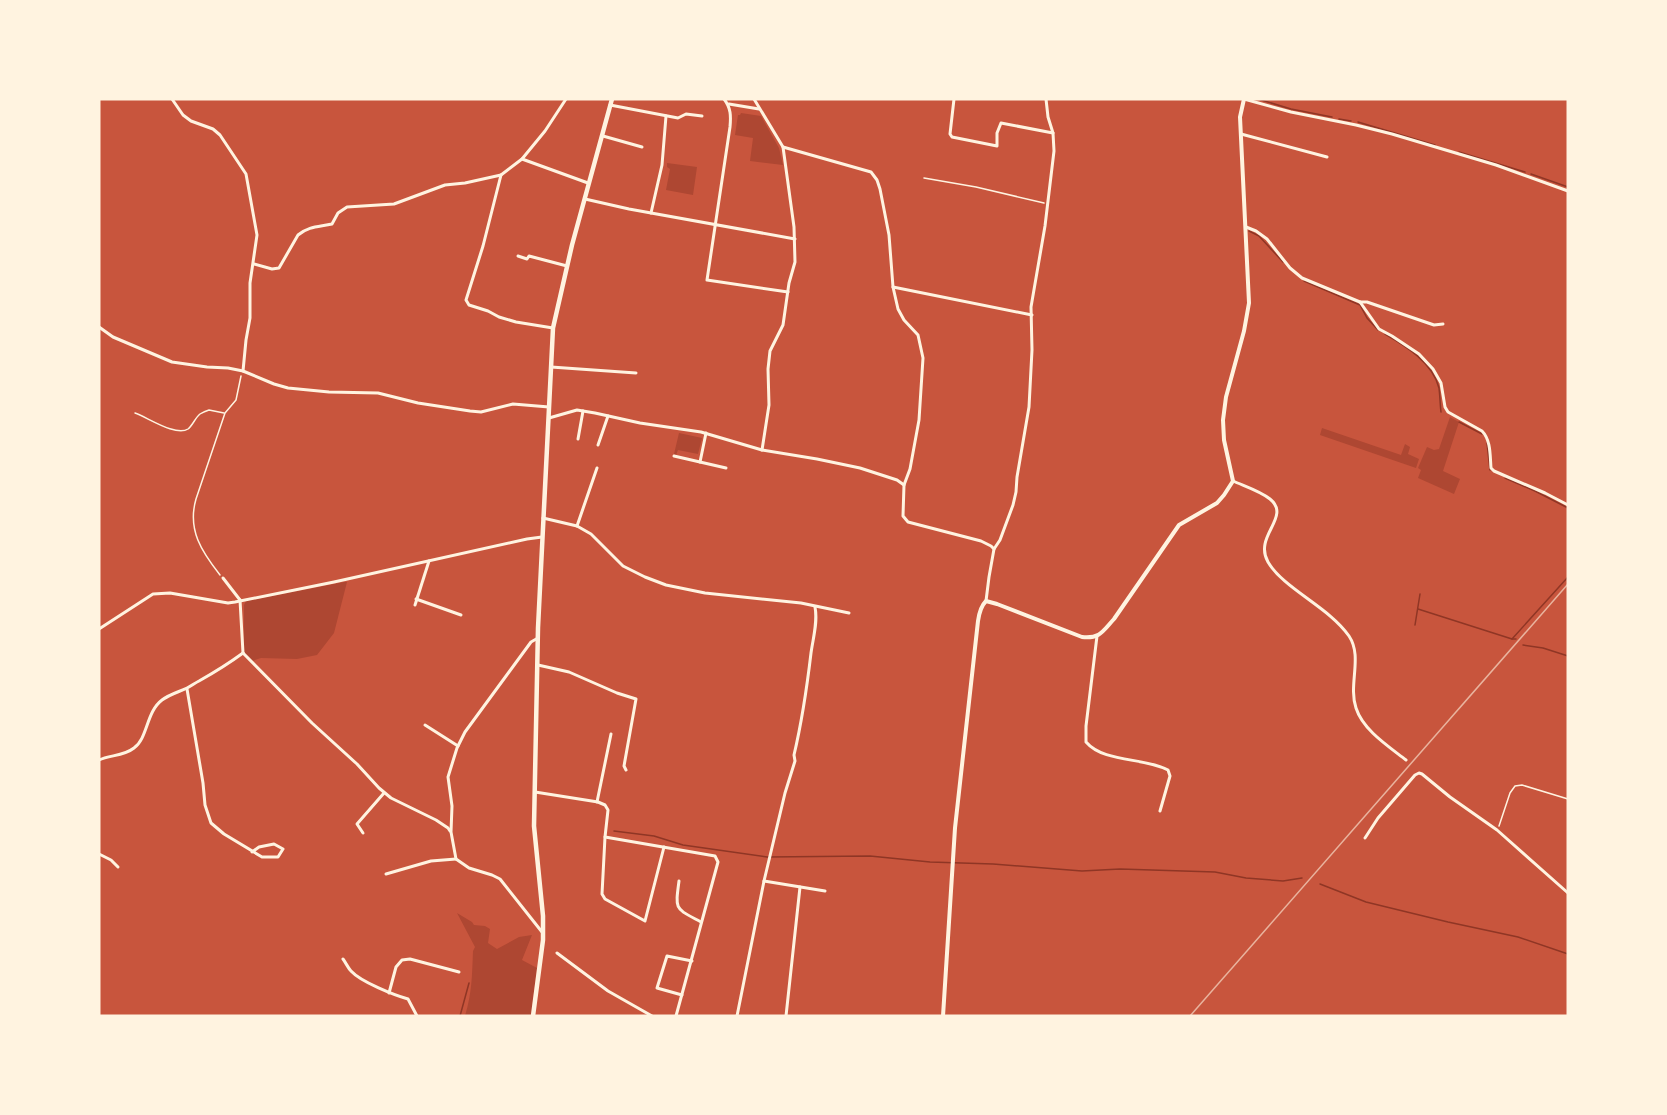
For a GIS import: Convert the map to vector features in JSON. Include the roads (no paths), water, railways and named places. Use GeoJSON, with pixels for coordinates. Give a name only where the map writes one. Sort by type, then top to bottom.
{"type":"FeatureCollection","features":[{"type":"Feature","properties":{"kind":"main road"},"geometry":{"type":"LineString","coordinates":[[533,1016],[543,946],[543,916],[534,833],[538,638],[553,327],[588,183],[612,99]]}},
{"type":"Feature","properties":{"kind":"street"},"geometry":{"type":"LineString","coordinates":[[172,99],[183,115],[191,121],[213,129],[220,135],[246,174],[257,235],[250,283],[250,318],[243,372]]}},
{"type":"Feature","properties":{"kind":"street"},"geometry":{"type":"LineString","coordinates":[[254,264],[272,269],[279,268],[298,236],[316,226],[332,224],[338,213],[347,207],[394,204],[445,185],[501,175],[522,159],[545,131],[566,99]]}},
{"type":"Feature","properties":{"kind":"street"},"geometry":{"type":"LineString","coordinates":[[724,99],[731,112],[730,127],[706,280],[788,292]]}},
{"type":"Feature","properties":{"kind":"street"},"geometry":{"type":"LineString","coordinates":[[754,99],[783,147],[795,239],[795,262],[783,326],[770,351],[769,405],[762,450]]}},
{"type":"Feature","properties":{"kind":"street"},"geometry":{"type":"LineString","coordinates":[[954,99],[950,134],[952,137],[997,146],[996,133],[1001,123],[1053,133]]}},
{"type":"Feature","properties":{"kind":"street"},"geometry":{"type":"LineString","coordinates":[[944,1016],[955,828],[978,621],[986,602],[994,549],[1009,516],[1016,492],[1029,407],[1031,307],[1054,151],[1046,99]]}},
{"type":"Feature","properties":{"kind":"street"},"geometry":{"type":"LineString","coordinates":[[986,602],[1082,636],[1091,638],[1097,636],[1114,619],[1179,525],[1217,503],[1233,481],[1224,440],[1223,420],[1226,397],[1249,303],[1240,110],[1243,99],[1392,134],[1496,165],[1568,191]]}},
{"type":"Feature","properties":{"kind":"street"},"geometry":{"type":"LineString","coordinates":[[728,104],[759,109]]}},
{"type":"Feature","properties":{"kind":"street"},"geometry":{"type":"LineString","coordinates":[[610,105],[678,118],[686,114],[702,116]]}},
{"type":"Feature","properties":{"kind":"street"},"geometry":{"type":"LineString","coordinates":[[651,213],[662,165],[666,116]]}},
{"type":"Feature","properties":{"kind":"street"},"geometry":{"type":"LineString","coordinates":[[1241,134],[1327,157]]}},
{"type":"Feature","properties":{"kind":"street"},"geometry":{"type":"LineString","coordinates":[[602,136],[642,147]]}},
{"type":"Feature","properties":{"kind":"street"},"geometry":{"type":"LineString","coordinates":[[783,147],[871,172],[878,180],[889,235],[893,287],[899,313],[918,335],[923,358],[918,430],[910,470],[904,485],[903,516],[908,522],[981,541],[994,549]]}},
{"type":"Feature","properties":{"kind":"street"},"geometry":{"type":"LineString","coordinates":[[522,159],[588,183]]}},
{"type":"Feature","properties":{"kind":"street"},"geometry":{"type":"LineString","coordinates":[[501,175],[467,303],[516,322],[553,327]]}},
{"type":"Feature","properties":{"kind":"street"},"geometry":{"type":"LineString","coordinates":[[584,199],[795,239]]}},
{"type":"Feature","properties":{"kind":"street"},"geometry":{"type":"LineString","coordinates":[[1246,227],[1257,231],[1267,239],[1290,268],[1302,278],[1360,302],[1367,302],[1434,325],[1443,324]]}},
{"type":"Feature","properties":{"kind":"street"},"geometry":{"type":"LineString","coordinates":[[518,256],[527,259],[529,256],[567,266]]}},
{"type":"Feature","properties":{"kind":"street"},"geometry":{"type":"LineString","coordinates":[[893,287],[1032,315]]}},
{"type":"Feature","properties":{"kind":"street"},"geometry":{"type":"LineString","coordinates":[[1360,302],[1379,329],[1405,344],[1428,362],[1441,383],[1448,412],[1486,434],[1491,468],[1494,471],[1568,505]]}},
{"type":"Feature","properties":{"kind":"street"},"geometry":{"type":"LineString","coordinates":[[99,327],[120,340],[172,362],[228,368],[288,388],[378,393],[418,403],[470,411],[513,404],[549,407]]}},
{"type":"Feature","properties":{"kind":"street"},"geometry":{"type":"LineString","coordinates":[[550,367],[636,373]]}},
{"type":"Feature","properties":{"kind":"street"},"geometry":{"type":"LineString","coordinates":[[549,418],[571,411],[584,411],[633,422],[676,427],[706,433],[762,450],[860,468],[897,480],[904,485]]}},
{"type":"Feature","properties":{"kind":"street"},"geometry":{"type":"LineString","coordinates":[[584,411],[578,437],[584,437]]}},
{"type":"Feature","properties":{"kind":"street"},"geometry":{"type":"LineString","coordinates":[[598,445],[608,416]]}},
{"type":"Feature","properties":{"kind":"street"},"geometry":{"type":"LineString","coordinates":[[700,462],[706,433]]}},
{"type":"Feature","properties":{"kind":"street"},"geometry":{"type":"LineString","coordinates":[[674,456],[726,468]]}},
{"type":"Feature","properties":{"kind":"street"},"geometry":{"type":"LineString","coordinates":[[577,526],[597,468]]}},
{"type":"Feature","properties":{"kind":"street"},"geometry":{"type":"LineString","coordinates":[[1233,481],[1269,498],[1278,509],[1277,516],[1265,539],[1266,558],[1278,574],[1348,634],[1355,654],[1353,698],[1359,717],[1406,760]]}},
{"type":"Feature","properties":{"kind":"street"},"geometry":{"type":"LineString","coordinates":[[543,518],[577,526],[591,534],[622,566],[645,578],[666,585],[705,593],[801,603],[849,613]]}},
{"type":"Feature","properties":{"kind":"street"},"geometry":{"type":"LineString","coordinates":[[99,629],[153,594],[170,593],[228,603],[542,537]]}},
{"type":"Feature","properties":{"kind":"street"},"geometry":{"type":"LineString","coordinates":[[415,605],[429,561]]}},
{"type":"Feature","properties":{"kind":"street"},"geometry":{"type":"LineString","coordinates":[[223,578],[240,600],[243,653],[384,793],[436,820],[451,832]]}},
{"type":"Feature","properties":{"kind":"street"},"geometry":{"type":"LineString","coordinates":[[416,599],[461,615]]}},
{"type":"Feature","properties":{"kind":"street"},"geometry":{"type":"LineString","coordinates":[[737,1016],[764,881],[795,760],[802,722],[815,607]]}},
{"type":"Feature","properties":{"kind":"street"},"geometry":{"type":"LineString","coordinates":[[1097,636],[1086,742],[1101,753],[1168,770],[1170,776],[1160,811]]}},
{"type":"Feature","properties":{"kind":"street"},"geometry":{"type":"LineString","coordinates":[[456,859],[451,832],[452,806],[448,777],[458,746],[465,732],[531,642],[538,638]]}},
{"type":"Feature","properties":{"kind":"street"},"geometry":{"type":"LineString","coordinates":[[99,760],[123,754],[136,747],[151,713],[160,701],[214,674],[243,653]]}},
{"type":"Feature","properties":{"kind":"street"},"geometry":{"type":"LineString","coordinates":[[538,665],[569,672],[636,699],[624,765],[626,770]]}},
{"type":"Feature","properties":{"kind":"street"},"geometry":{"type":"LineString","coordinates":[[186,688],[205,805],[211,823],[224,834],[252,852],[262,857],[278,857],[283,849],[274,844],[259,847],[252,852]]}},
{"type":"Feature","properties":{"kind":"street"},"geometry":{"type":"LineString","coordinates":[[424,725],[458,746]]}},
{"type":"Feature","properties":{"kind":"street"},"geometry":{"type":"LineString","coordinates":[[597,802],[610,734]]}},
{"type":"Feature","properties":{"kind":"street"},"geometry":{"type":"LineString","coordinates":[[1365,838],[1378,818],[1419,773],[1497,830],[1568,893]]}},
{"type":"Feature","properties":{"kind":"street"},"geometry":{"type":"LineString","coordinates":[[535,792],[603,803],[607,807],[602,894],[605,899],[645,921],[664,847]]}},
{"type":"Feature","properties":{"kind":"street"},"geometry":{"type":"LineString","coordinates":[[363,833],[357,824],[384,793]]}},
{"type":"Feature","properties":{"kind":"street"},"geometry":{"type":"LineString","coordinates":[[605,837],[715,856],[718,859],[676,1016]]}},
{"type":"Feature","properties":{"kind":"street"},"geometry":{"type":"LineString","coordinates":[[99,854],[111,860],[118,867]]}},
{"type":"Feature","properties":{"kind":"street"},"geometry":{"type":"LineString","coordinates":[[386,874],[432,861],[456,859],[469,868],[500,879],[543,933]]}},
{"type":"Feature","properties":{"kind":"street"},"geometry":{"type":"LineString","coordinates":[[678,881],[676,904],[678,909],[701,922]]}},
{"type":"Feature","properties":{"kind":"street"},"geometry":{"type":"LineString","coordinates":[[764,881],[825,891]]}},
{"type":"Feature","properties":{"kind":"street"},"geometry":{"type":"LineString","coordinates":[[786,1016],[800,887]]}},
{"type":"Feature","properties":{"kind":"street"},"geometry":{"type":"LineString","coordinates":[[557,953],[608,991],[652,1016]]}},
{"type":"Feature","properties":{"kind":"street"},"geometry":{"type":"LineString","coordinates":[[682,995],[657,988],[667,956],[692,961]]}},
{"type":"Feature","properties":{"kind":"street"},"geometry":{"type":"LineString","coordinates":[[343,959],[356,975],[388,993],[408,999],[417,1016]]}},
{"type":"Feature","properties":{"kind":"street"},"geometry":{"type":"LineString","coordinates":[[388,993],[396,966],[402,960],[410,959],[459,972]]}},
{"type":"Feature","properties":{"kind":"waterway"},"geometry":{"type":"LineString","coordinates":[[1258,99],[1291,109],[1332,117]]}},
{"type":"Feature","properties":{"kind":"waterway"},"geometry":{"type":"LineString","coordinates":[[1339,119],[1351,121]]}},
{"type":"Feature","properties":{"kind":"waterway"},"geometry":{"type":"LineString","coordinates":[[1358,122],[1435,145]]}},
{"type":"Feature","properties":{"kind":"waterway"},"geometry":{"type":"LineString","coordinates":[[1459,152],[1525,172]]}},
{"type":"Feature","properties":{"kind":"waterway"},"geometry":{"type":"LineString","coordinates":[[1531,174],[1568,187]]}},
{"type":"Feature","properties":{"kind":"waterway"},"geometry":{"type":"LineString","coordinates":[[1249,231],[1259,236],[1283,262]]}},
{"type":"Feature","properties":{"kind":"waterway"},"geometry":{"type":"LineString","coordinates":[[1304,281],[1360,305],[1367,318],[1378,330]]}},
{"type":"Feature","properties":{"kind":"waterway"},"geometry":{"type":"LineString","coordinates":[[1385,334],[1418,356],[1431,371],[1439,388],[1441,412]]}},
{"type":"Feature","properties":{"kind":"waterway"},"geometry":{"type":"LineString","coordinates":[[1459,422],[1482,434]]}},
{"type":"Feature","properties":{"kind":"waterway"},"geometry":{"type":"LineString","coordinates":[[1487,443],[1490,470]]}},
{"type":"Feature","properties":{"kind":"waterway"},"geometry":{"type":"LineString","coordinates":[[1505,478],[1568,508]]}},
{"type":"Feature","properties":{"kind":"waterway"},"geometry":{"type":"LineString","coordinates":[[1512,639],[1568,577]]}},
{"type":"Feature","properties":{"kind":"waterway"},"geometry":{"type":"LineString","coordinates":[[1415,625],[1420,594]]}},
{"type":"Feature","properties":{"kind":"waterway"},"geometry":{"type":"LineString","coordinates":[[1418,609],[1516,639]]}},
{"type":"Feature","properties":{"kind":"waterway"},"geometry":{"type":"LineString","coordinates":[[1523,645],[1543,648],[1568,656]]}},
{"type":"Feature","properties":{"kind":"waterway"},"geometry":{"type":"LineString","coordinates":[[614,831],[654,836],[683,845],[767,857],[870,856],[1082,871],[1120,869],[1215,872],[1246,878],[1283,881],[1302,878]]}},
{"type":"Feature","properties":{"kind":"waterway"},"geometry":{"type":"LineString","coordinates":[[1320,884],[1366,902],[1518,937],[1568,954]]}},
{"type":"Feature","properties":{"kind":"waterway"},"geometry":{"type":"LineString","coordinates":[[460,1016],[469,983]]}},
{"type":"Feature","properties":{"kind":"railway"},"geometry":{"type":"LineString","coordinates":[[1190,1016],[1568,584]]}}]}
